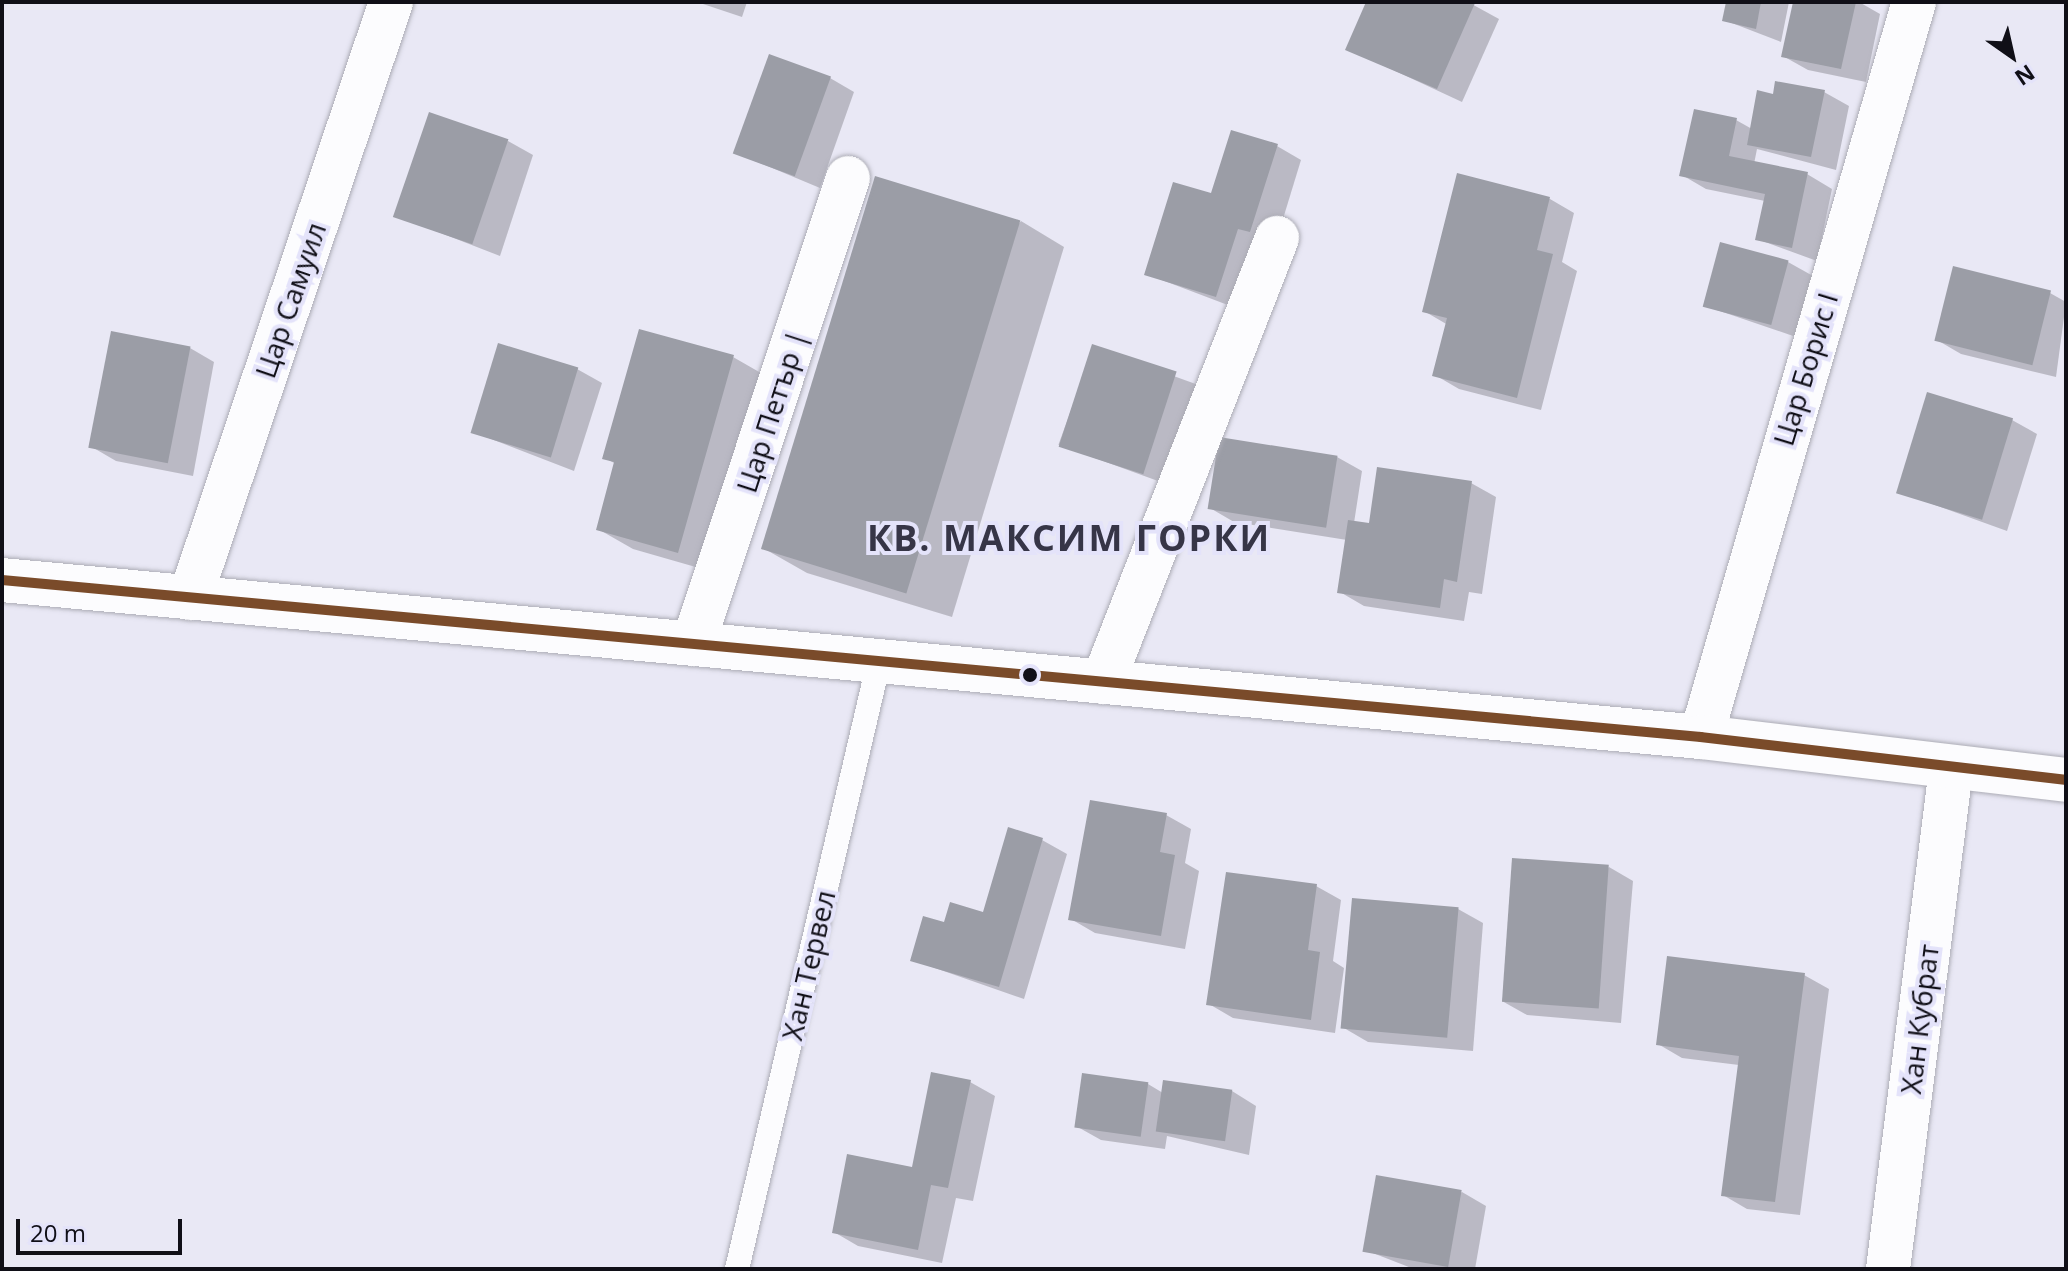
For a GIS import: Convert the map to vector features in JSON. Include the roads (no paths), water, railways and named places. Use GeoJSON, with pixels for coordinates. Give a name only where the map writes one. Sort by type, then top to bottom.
{"type":"FeatureCollection","features":[{"type":"Feature","properties":{"kind":"street","name":"Цар Самуил"},"geometry":{"type":"LineString","coordinates":[[190,598],[391,2]]}},
{"type":"Feature","properties":{"kind":"street","name":"Цар Борис I"},"geometry":{"type":"LineString","coordinates":[[1701,737],[1914,2]]}},
{"type":"Feature","properties":{"kind":"street","name":"Цар Петър |"},"geometry":{"type":"LineString","coordinates":[[693,644],[848,178]]}},
{"type":"Feature","properties":{"kind":"street"},"geometry":{"type":"LineString","coordinates":[[1103,682],[1277,238]]}},
{"type":"Feature","properties":{"kind":"street"},"geometry":{"type":"LineString","coordinates":[[2,580],[1701,737],[1951,769],[2066,780]]}},
{"type":"Feature","properties":{"kind":"street","name":"Хан Кубрат"},"geometry":{"type":"LineString","coordinates":[[1888,1269],[1951,769]]}},
{"type":"Feature","properties":{"kind":"lane","name":"Хан Тервел"},"geometry":{"type":"LineString","coordinates":[[737,1269],[879,661]]}},
{"type":"Feature","properties":{"kind":"district","name":"КВ. МАКСИМ ГОРКИ"},"geometry":{"type":"Point","coordinates":[1069,538]}}]}
